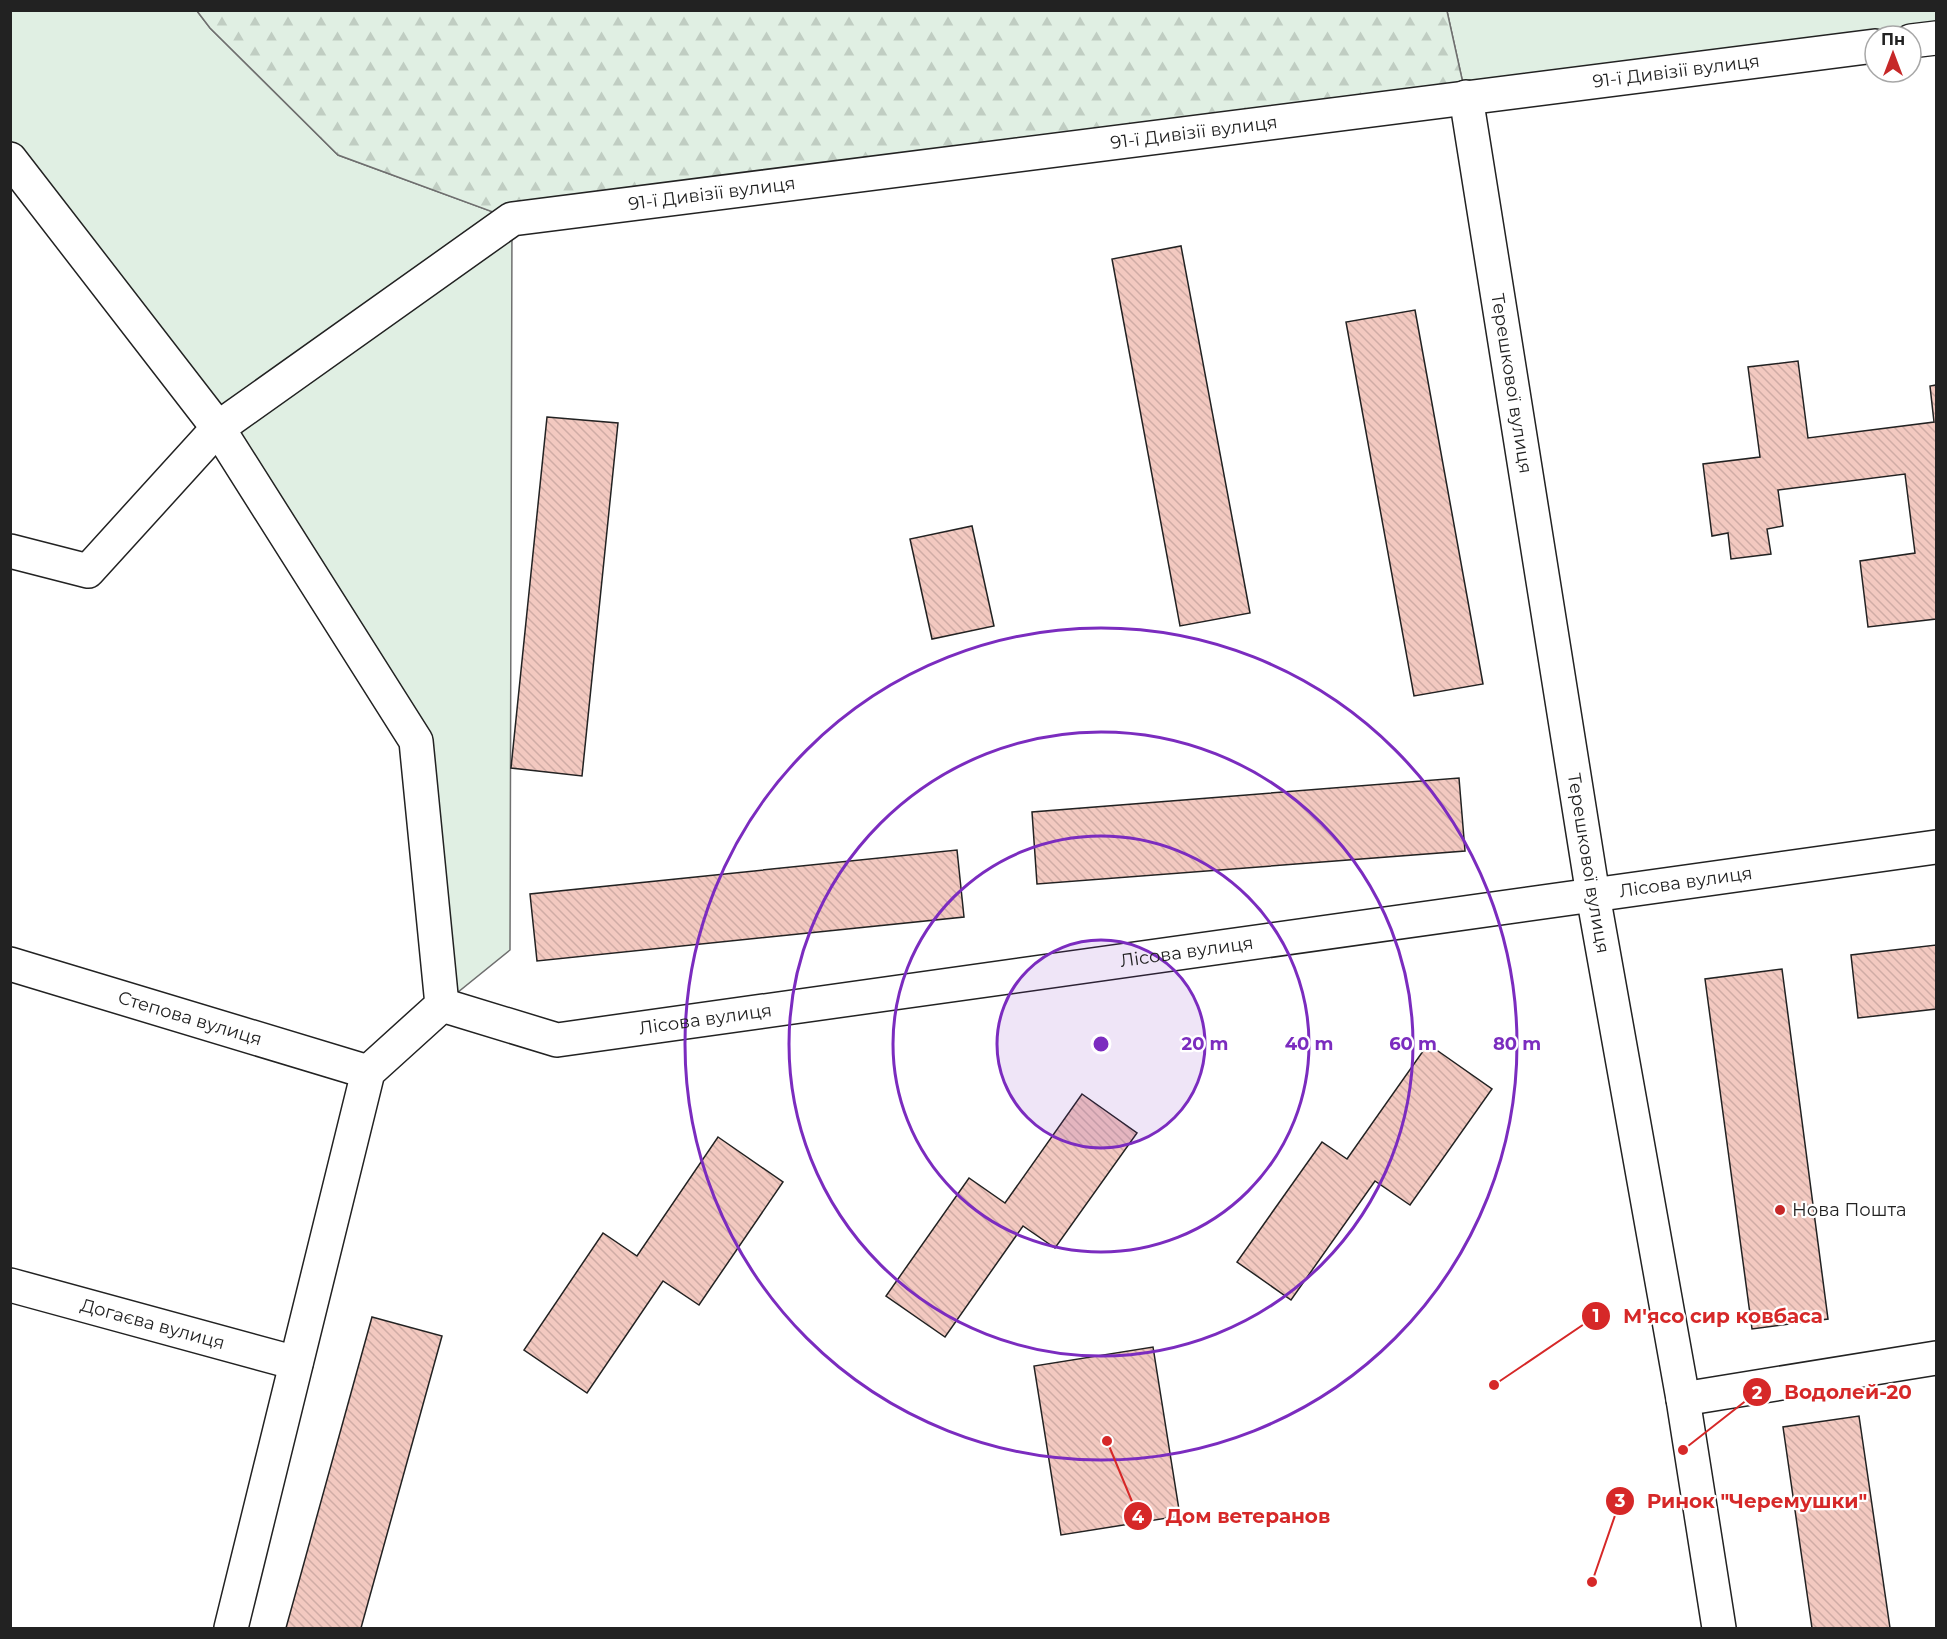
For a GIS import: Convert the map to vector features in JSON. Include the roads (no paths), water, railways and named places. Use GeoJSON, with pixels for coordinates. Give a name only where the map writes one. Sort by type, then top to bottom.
{"type":"FeatureCollection","features":[{"type":"Feature","properties":{"kind":"street","name":"91-ї Дивізії вулиця"},"geometry":{"type":"LineString","coordinates":[[219,428],[512,219],[1863,47]]}},
{"type":"Feature","properties":{"kind":"street","name":"Терешкової вулиця"},"geometry":{"type":"LineString","coordinates":[[1466,97],[1593,895],[1683,1399],[1719,1629]]}},
{"type":"Feature","properties":{"kind":"street"},"geometry":{"type":"LineString","coordinates":[[10,159],[219,428],[416,741],[442,1005],[368,1072],[231,1629]]}},
{"type":"Feature","properties":{"kind":"street"},"geometry":{"type":"LineString","coordinates":[[10,551],[88,571],[219,428]]}},
{"type":"Feature","properties":{"kind":"street","name":"Лісова вулиця"},"geometry":{"type":"LineString","coordinates":[[442,1005],[556,1040],[1936,847]]}},
{"type":"Feature","properties":{"kind":"street","name":"Степова вулиця"},"geometry":{"type":"LineString","coordinates":[[10,964],[368,1072]]}},
{"type":"Feature","properties":{"kind":"street","name":"Догаєва вулиця"},"geometry":{"type":"LineString","coordinates":[[10,1285],[296,1363]]}},
{"type":"Feature","properties":{"kind":"street"},"geometry":{"type":"LineString","coordinates":[[1683,1399],[1936,1358]]}},
{"type":"Feature","properties":{"kind":"place","name":"Нова Пошта"},"geometry":{"type":"Point","coordinates":[1780,1210]}},
{"type":"Feature","properties":{"kind":"place","name":"М'ясо сир ковбаса"},"geometry":{"type":"Point","coordinates":[1494,1385]}},
{"type":"Feature","properties":{"kind":"place","name":"Дом ветеранов"},"geometry":{"type":"Point","coordinates":[1107,1441]}},
{"type":"Feature","properties":{"kind":"place","name":"Водолей-20"},"geometry":{"type":"Point","coordinates":[1683,1450]}},
{"type":"Feature","properties":{"kind":"place","name":"Ринок \"Черемушки\""},"geometry":{"type":"Point","coordinates":[1592,1582]}}]}
